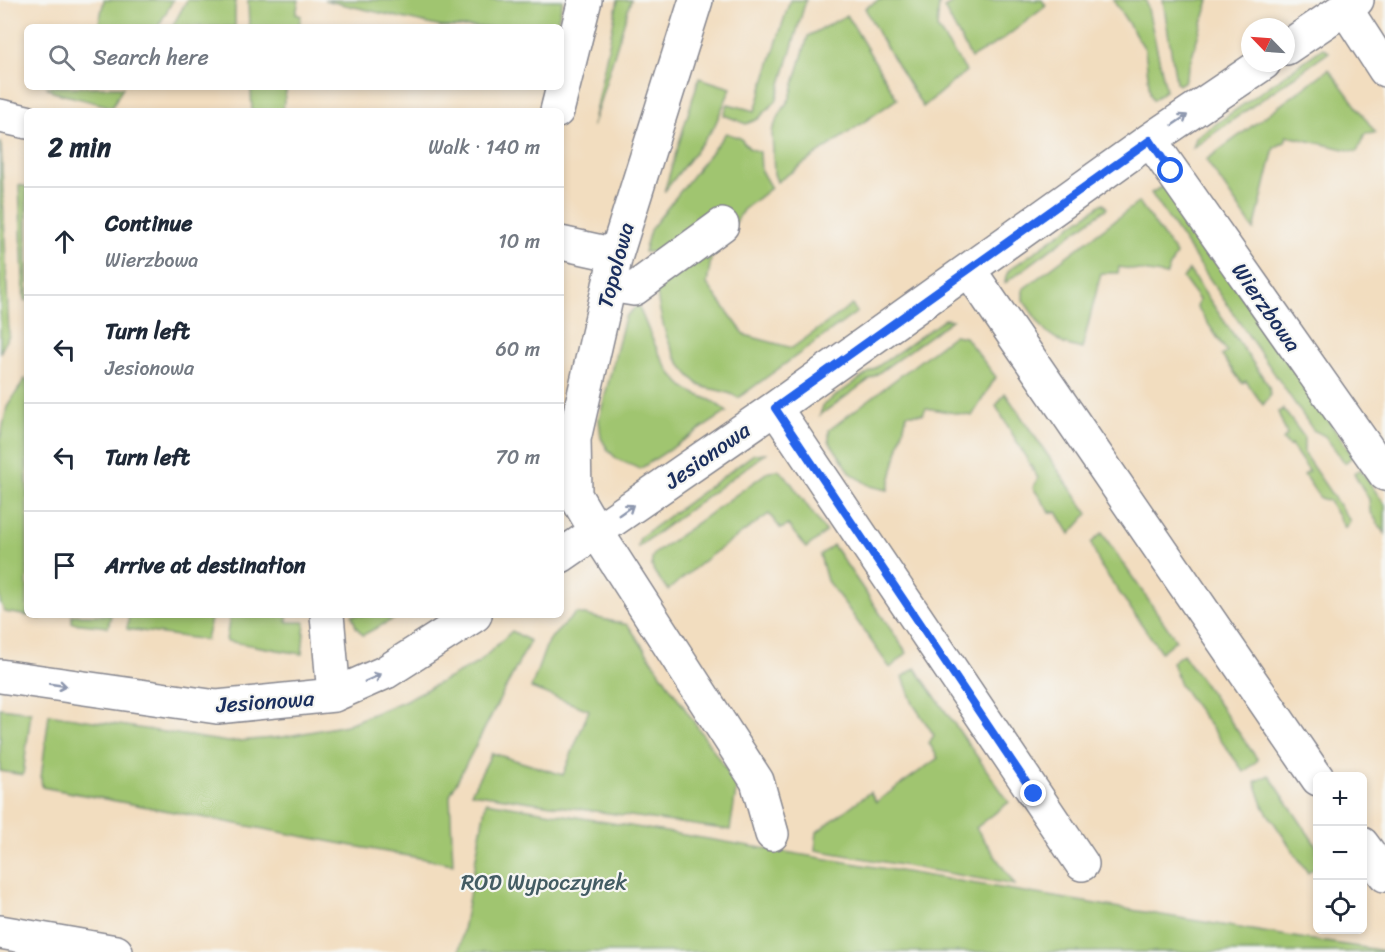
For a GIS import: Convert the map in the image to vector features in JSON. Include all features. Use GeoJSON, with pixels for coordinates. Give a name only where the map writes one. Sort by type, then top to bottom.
{"type":"FeatureCollection","features":[{"type":"Feature","properties":{"kind":"street"},"geometry":{"type":"LineString","coordinates":[[564,83],[585,0]]}},
{"type":"Feature","properties":{"kind":"street","name":"Topolowa"},"geometry":{"type":"LineString","coordinates":[[696,0],[612,270],[574,440],[575,495],[757,781],[772,834]]}},
{"type":"Feature","properties":{"kind":"street"},"geometry":{"type":"LineString","coordinates":[[1295,42],[1351,4],[1385,70]]}},
{"type":"Feature","properties":{"kind":"street","name":"Jesionowa"},"geometry":{"type":"LineString","coordinates":[[564,554],[775,408],[1150,140],[1251,72]]}},
{"type":"Feature","properties":{"kind":"street"},"geometry":{"type":"LineString","coordinates":[[558,108],[562,90]]}},
{"type":"Feature","properties":{"kind":"street"},"geometry":{"type":"LineString","coordinates":[[0,116],[24,122]]}},
{"type":"Feature","properties":{"kind":"street","name":"Wierzbowa"},"geometry":{"type":"LineString","coordinates":[[1150,140],[1385,474]]}},
{"type":"Feature","properties":{"kind":"street"},"geometry":{"type":"LineString","coordinates":[[564,245],[612,270],[634,289],[722,225]]}},
{"type":"Feature","properties":{"kind":"street"},"geometry":{"type":"LineString","coordinates":[[969,270],[1313,773]]}},
{"type":"Feature","properties":{"kind":"street"},"geometry":{"type":"LineString","coordinates":[[775,408],[1082,864]]}},
{"type":"Feature","properties":{"kind":"street"},"geometry":{"type":"LineString","coordinates":[[327,618],[334,695]]}},
{"type":"Feature","properties":{"kind":"street","name":"Jesionowa"},"geometry":{"type":"LineString","coordinates":[[0,676],[217,707],[334,695],[386,672],[470,618]]}},
{"type":"Feature","properties":{"kind":"street"},"geometry":{"type":"LineString","coordinates":[[1367,851],[1385,875]]}},
{"type":"Feature","properties":{"kind":"street"},"geometry":{"type":"LineString","coordinates":[[0,932],[116,952]]}},
{"type":"Feature","properties":{"kind":"green space"},"geometry":{"type":"Polygon","coordinates":[[[104,0],[173,0],[160,24],[99,24],[104,0]]]}},
{"type":"Feature","properties":{"kind":"green space"},"geometry":{"type":"Polygon","coordinates":[[[187,0],[235,0],[235,24],[174,24],[187,0]]]}},
{"type":"Feature","properties":{"kind":"green space"},"geometry":{"type":"Polygon","coordinates":[[[248,0],[299,0],[296,14],[301,16],[300,24],[249,24],[248,0]]]}},
{"type":"Feature","properties":{"kind":"green space"},"geometry":{"type":"Polygon","coordinates":[[[324,0],[563,0],[557,24],[428,24],[324,0]]]}},
{"type":"Feature","properties":{"kind":"green space"},"geometry":{"type":"Polygon","coordinates":[[[618,0],[631,0],[592,127],[618,0]]]}},
{"type":"Feature","properties":{"kind":"green space"},"geometry":{"type":"Polygon","coordinates":[[[790,0],[806,0],[776,101],[758,119],[746,124],[724,115],[728,104],[755,111],[790,0]]]}},
{"type":"Feature","properties":{"kind":"green space"},"geometry":{"type":"Polygon","coordinates":[[[879,0],[945,0],[939,3],[937,28],[966,71],[923,107],[865,8],[879,0]]]}},
{"type":"Feature","properties":{"kind":"green space"},"geometry":{"type":"Polygon","coordinates":[[[958,0],[1042,0],[1046,6],[1002,40],[971,58],[944,8],[958,0]]]}},
{"type":"Feature","properties":{"kind":"green space"},"geometry":{"type":"Polygon","coordinates":[[[1113,0],[1146,0],[1166,90],[1153,100],[1150,94],[1145,49],[1113,0]]]}},
{"type":"Feature","properties":{"kind":"green space"},"geometry":{"type":"Polygon","coordinates":[[[1163,0],[1209,0],[1184,82],[1178,85],[1176,82],[1163,0]]]}},
{"type":"Feature","properties":{"kind":"green space"},"geometry":{"type":"Polygon","coordinates":[[[847,15],[897,99],[777,182],[774,174],[772,131],[790,98],[808,36],[847,15]]]}},
{"type":"Feature","properties":{"kind":"green space"},"geometry":{"type":"Polygon","coordinates":[[[1323,48],[1329,52],[1193,148],[1196,138],[1289,72],[1295,72],[1295,68],[1323,48]]]}},
{"type":"Feature","properties":{"kind":"green space"},"geometry":{"type":"Polygon","coordinates":[[[1329,69],[1376,133],[1365,134],[1357,152],[1287,136],[1285,142],[1274,148],[1254,230],[1206,160],[1329,69]]]}},
{"type":"Feature","properties":{"kind":"green space"},"geometry":{"type":"Polygon","coordinates":[[[699,78],[731,88],[714,127],[664,192],[699,78]]]}},
{"type":"Feature","properties":{"kind":"green space"},"geometry":{"type":"Polygon","coordinates":[[[51,90],[121,90],[112,107],[51,90]]]}},
{"type":"Feature","properties":{"kind":"green space"},"geometry":{"type":"Polygon","coordinates":[[[251,90],[286,90],[283,108],[252,108],[251,90]]]}},
{"type":"Feature","properties":{"kind":"green space"},"geometry":{"type":"Polygon","coordinates":[[[726,133],[740,138],[749,148],[760,152],[761,171],[771,188],[743,210],[730,232],[666,252],[644,252],[650,230],[726,133]]]}},
{"type":"Feature","properties":{"kind":"green space"},"geometry":{"type":"Polygon","coordinates":[[[0,143],[9,335],[0,353],[0,143]]]}},
{"type":"Feature","properties":{"kind":"green space"},"geometry":{"type":"Polygon","coordinates":[[[19,185],[24,186],[24,300],[19,185]]]}},
{"type":"Feature","properties":{"kind":"green space"},"geometry":{"type":"Polygon","coordinates":[[[1165,185],[1353,456],[1345,463],[1325,436],[1313,430],[1151,193],[1165,185]]]}},
{"type":"Feature","properties":{"kind":"green space"},"geometry":{"type":"Polygon","coordinates":[[[1139,202],[1176,254],[1166,275],[1119,267],[1118,273],[1101,273],[1082,349],[1064,344],[1045,331],[1023,300],[1023,289],[1139,202]]]}},
{"type":"Feature","properties":{"kind":"green space"},"geometry":{"type":"Polygon","coordinates":[[[1103,203],[1107,208],[1005,283],[1009,270],[1103,203]]]}},
{"type":"Feature","properties":{"kind":"green space"},"geometry":{"type":"Polygon","coordinates":[[[712,253],[707,284],[745,335],[792,348],[852,305],[857,312],[738,398],[703,387],[681,366],[670,346],[656,289],[712,253]]]}},
{"type":"Feature","properties":{"kind":"green space"},"geometry":{"type":"Polygon","coordinates":[[[1189,270],[1269,386],[1270,396],[1263,405],[1246,381],[1242,383],[1222,356],[1227,352],[1197,307],[1199,300],[1183,278],[1189,270]]]}},
{"type":"Feature","properties":{"kind":"green space"},"geometry":{"type":"Polygon","coordinates":[[[638,305],[656,348],[675,378],[690,391],[712,401],[727,412],[640,469],[617,459],[608,450],[601,438],[599,419],[625,317],[638,305]]]}},
{"type":"Feature","properties":{"kind":"green space"},"geometry":{"type":"Polygon","coordinates":[[[945,319],[952,320],[820,415],[823,405],[945,319]]]}},
{"type":"Feature","properties":{"kind":"green space"},"geometry":{"type":"Polygon","coordinates":[[[954,335],[965,337],[996,377],[972,416],[926,408],[923,414],[907,414],[888,490],[870,486],[851,473],[829,441],[829,430],[954,335]]]}},
{"type":"Feature","properties":{"kind":"green space"},"geometry":{"type":"Polygon","coordinates":[[[24,381],[24,615],[5,612],[0,602],[0,440],[7,407],[24,381]]]}},
{"type":"Feature","properties":{"kind":"green space"},"geometry":{"type":"Polygon","coordinates":[[[1005,393],[1088,514],[1070,534],[1057,512],[1050,512],[1033,488],[1038,478],[996,406],[1005,393]]]}},
{"type":"Feature","properties":{"kind":"green space"},"geometry":{"type":"Polygon","coordinates":[[[1283,409],[1304,437],[1304,454],[1350,521],[1345,528],[1329,501],[1320,498],[1304,475],[1309,471],[1291,445],[1289,446],[1283,440],[1287,435],[1278,412],[1283,409]]]}},
{"type":"Feature","properties":{"kind":"green space"},"geometry":{"type":"Polygon","coordinates":[[[766,453],[638,547],[642,536],[754,454],[766,453]]]}},
{"type":"Feature","properties":{"kind":"green space"},"geometry":{"type":"Polygon","coordinates":[[[1360,469],[1385,505],[1385,534],[1370,511],[1369,499],[1354,474],[1360,469]]]}},
{"type":"Feature","properties":{"kind":"green space"},"geometry":{"type":"Polygon","coordinates":[[[778,470],[786,476],[826,532],[806,548],[788,525],[781,529],[769,514],[710,556],[668,590],[653,569],[654,554],[769,471],[778,470]]]}},
{"type":"Feature","properties":{"kind":"green space"},"geometry":{"type":"Polygon","coordinates":[[[1102,533],[1176,640],[1161,652],[1100,565],[1091,543],[1102,533]]]}},
{"type":"Feature","properties":{"kind":"green space"},"geometry":{"type":"Polygon","coordinates":[[[833,545],[907,653],[890,668],[827,581],[820,555],[833,545]]]}},
{"type":"Feature","properties":{"kind":"green space"},"geometry":{"type":"Polygon","coordinates":[[[576,613],[628,625],[737,785],[730,830],[471,793],[492,753],[563,775],[589,710],[531,688],[548,641],[576,613]]]}},
{"type":"Feature","properties":{"kind":"green space"},"geometry":{"type":"Polygon","coordinates":[[[72,618],[110,618],[108,627],[72,623],[72,618]]]}},
{"type":"Feature","properties":{"kind":"green space"},"geometry":{"type":"Polygon","coordinates":[[[129,618],[211,618],[206,640],[127,629],[129,618]]]}},
{"type":"Feature","properties":{"kind":"green space"},"geometry":{"type":"Polygon","coordinates":[[[230,618],[287,618],[287,622],[305,622],[302,654],[226,641],[230,618]]]}},
{"type":"Feature","properties":{"kind":"green space"},"geometry":{"type":"Polygon","coordinates":[[[353,618],[395,618],[363,635],[356,627],[353,618]]]}},
{"type":"Feature","properties":{"kind":"green space"},"geometry":{"type":"Polygon","coordinates":[[[512,631],[530,641],[450,795],[453,864],[42,787],[41,778],[49,714],[228,742],[283,737],[346,725],[404,701],[478,663],[512,631]]]}},
{"type":"Feature","properties":{"kind":"green space"},"geometry":{"type":"Polygon","coordinates":[[[1183,654],[1258,760],[1244,772],[1180,685],[1172,662],[1183,654]]]}},
{"type":"Feature","properties":{"kind":"green space"},"geometry":{"type":"Polygon","coordinates":[[[915,668],[1009,802],[976,828],[1015,885],[815,850],[817,832],[870,792],[876,802],[938,758],[929,743],[934,735],[913,704],[903,677],[915,668]]]}},
{"type":"Feature","properties":{"kind":"green space"},"geometry":{"type":"Polygon","coordinates":[[[0,708],[31,712],[23,775],[0,771],[0,708]]]}},
{"type":"Feature","properties":{"kind":"green space"},"geometry":{"type":"Polygon","coordinates":[[[1269,775],[1313,841],[1313,869],[1308,873],[1264,808],[1255,782],[1269,775]]]}},
{"type":"Feature","properties":{"kind":"green space","name":"ROD Wypoczynek"},"geometry":{"type":"Polygon","coordinates":[[[486,802],[1385,951],[1385,952],[459,952],[486,802]]]}},
{"type":"Feature","properties":{"kind":"route"},"geometry":{"type":"LineString","coordinates":[[1034,794],[775,408],[1150,140],[1171,171]]}}]}
